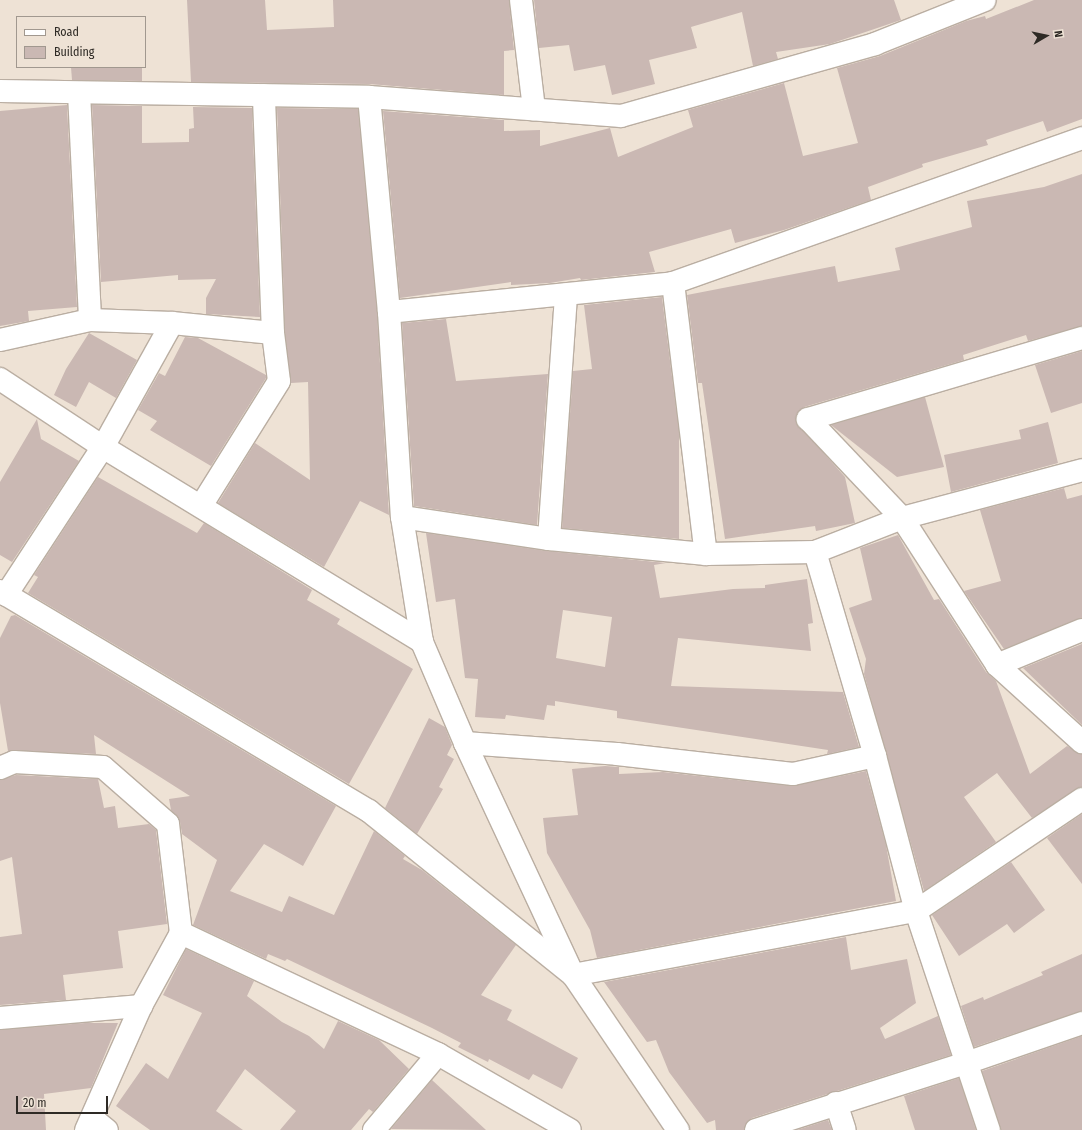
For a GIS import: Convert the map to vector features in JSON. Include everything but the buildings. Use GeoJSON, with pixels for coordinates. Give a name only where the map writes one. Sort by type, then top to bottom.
{"type":"FeatureCollection","features":[{"type":"Feature","properties":{"kind":"street"},"geometry":{"type":"LineString","coordinates":[[522,0],[534,109]]}},
{"type":"Feature","properties":{"kind":"street"},"geometry":{"type":"LineString","coordinates":[[0,91],[79,94],[368,97],[621,116],[875,44],[985,0]]}},
{"type":"Feature","properties":{"kind":"street"},"geometry":{"type":"LineString","coordinates":[[79,94],[90,320]]}},
{"type":"Feature","properties":{"kind":"street"},"geometry":{"type":"LineString","coordinates":[[202,506],[279,381],[273,333],[264,95]]}},
{"type":"Feature","properties":{"kind":"street"},"geometry":{"type":"LineString","coordinates":[[368,97],[388,312],[402,516],[422,642],[465,743],[573,975],[678,1130]]}},
{"type":"Feature","properties":{"kind":"street"},"geometry":{"type":"LineString","coordinates":[[388,312],[673,283],[1082,138]]}},
{"type":"Feature","properties":{"kind":"street"},"geometry":{"type":"LineString","coordinates":[[673,283],[706,554]]}},
{"type":"Feature","properties":{"kind":"street"},"geometry":{"type":"LineString","coordinates":[[549,539],[566,295]]}},
{"type":"Feature","properties":{"kind":"street"},"geometry":{"type":"LineString","coordinates":[[0,340],[90,320],[172,323],[273,333]]}},
{"type":"Feature","properties":{"kind":"street"},"geometry":{"type":"LineString","coordinates":[[172,323],[102,447],[3,593],[369,811],[573,975],[916,911],[1082,798]]}},
{"type":"Feature","properties":{"kind":"street"},"geometry":{"type":"LineString","coordinates":[[1082,340],[808,419],[902,518],[997,665],[1082,742]]}},
{"type":"Feature","properties":{"kind":"street"},"geometry":{"type":"LineString","coordinates":[[0,379],[102,447],[202,506],[422,642]]}},
{"type":"Feature","properties":{"kind":"street"},"geometry":{"type":"LineString","coordinates":[[402,516],[549,539],[706,554],[815,552],[902,518],[1082,470]]}},
{"type":"Feature","properties":{"kind":"street"},"geometry":{"type":"LineString","coordinates":[[815,552],[875,756],[916,911],[989,1130]]}},
{"type":"Feature","properties":{"kind":"street"},"geometry":{"type":"LineString","coordinates":[[997,665],[1082,630]]}},
{"type":"Feature","properties":{"kind":"street"},"geometry":{"type":"LineString","coordinates":[[465,743],[617,754],[793,774],[875,756]]}},
{"type":"Feature","properties":{"kind":"street"},"geometry":{"type":"LineString","coordinates":[[0,768],[14,762],[103,767],[168,824],[180,933],[141,1006],[95,1126]]}},
{"type":"Feature","properties":{"kind":"street"},"geometry":{"type":"LineString","coordinates":[[180,933],[438,1054],[570,1130]]}},
{"type":"Feature","properties":{"kind":"street"},"geometry":{"type":"LineString","coordinates":[[0,1018],[141,1006]]}},
{"type":"Feature","properties":{"kind":"street"},"geometry":{"type":"LineString","coordinates":[[756,1130],[966,1063],[1082,1023]]}},
{"type":"Feature","properties":{"kind":"street"},"geometry":{"type":"LineString","coordinates":[[374,1130],[438,1054]]}},
{"type":"Feature","properties":{"kind":"street"},"geometry":{"type":"LineString","coordinates":[[836,1104],[845,1130]]}}]}
